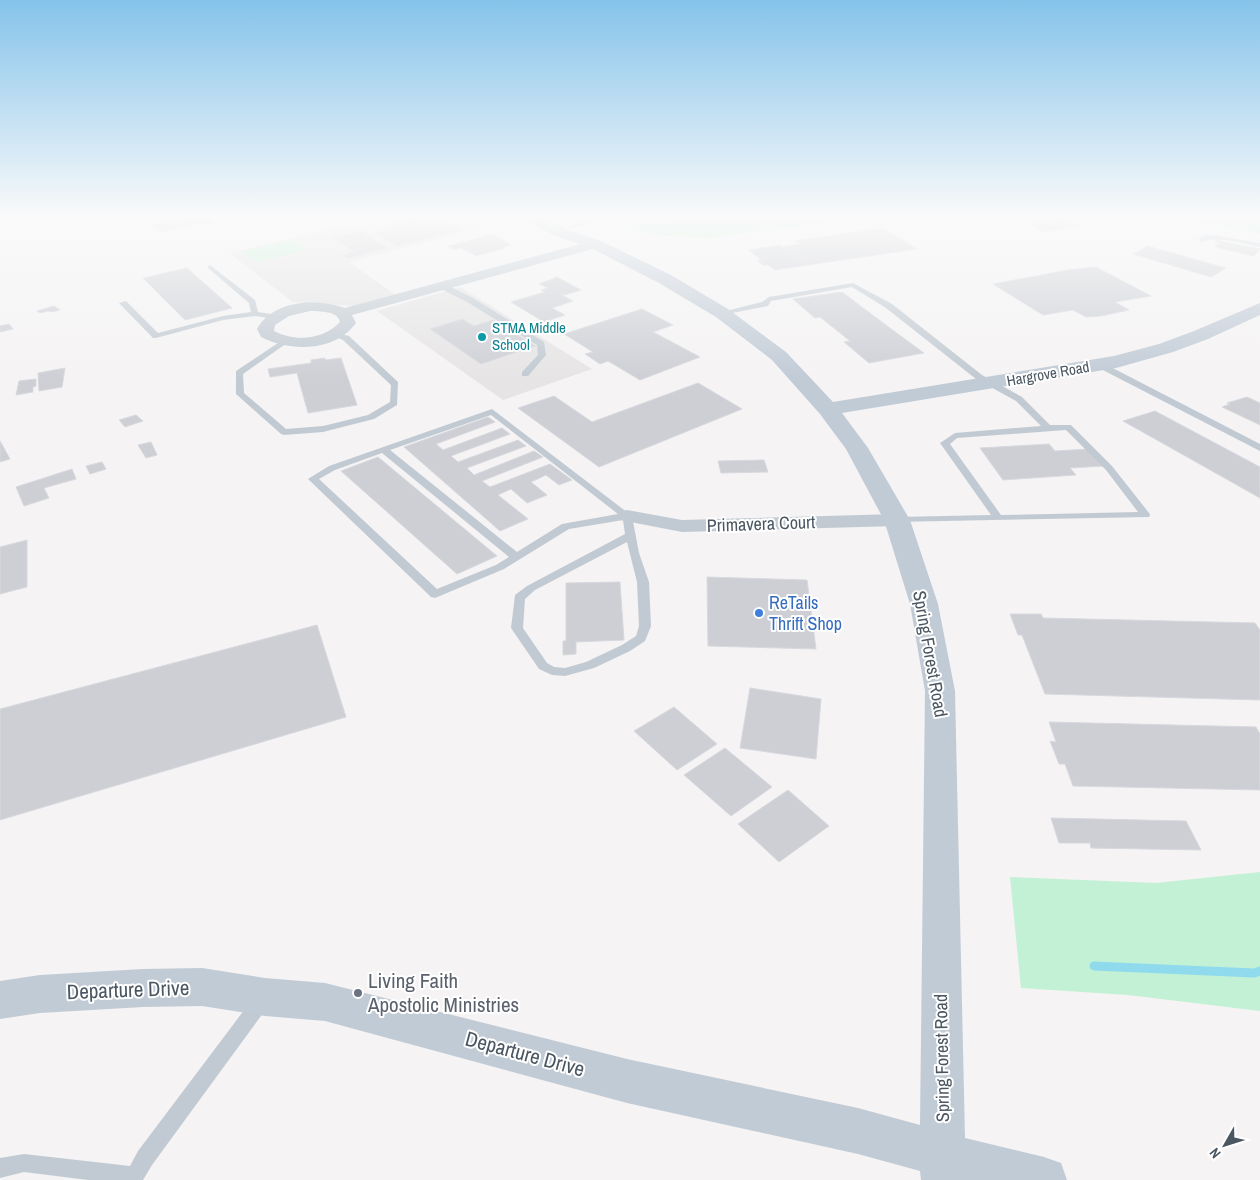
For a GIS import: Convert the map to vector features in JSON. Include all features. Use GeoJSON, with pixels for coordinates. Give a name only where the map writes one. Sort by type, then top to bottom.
{"type":"FeatureCollection","features":[{"type":"Feature","properties":{"kind":"main road","name":"Spring Forest Road"},"geometry":{"type":"LineString","coordinates":[[647,270],[722,313],[779,356],[828,409],[857,448],[897,520],[924,604],[940,700],[942,800],[941,1088],[944,1167]]}},
{"type":"Feature","properties":{"kind":"main road","name":"Hargrove Road"},"geometry":{"type":"LineString","coordinates":[[828,409],[1100,365],[1166,348],[1201,336],[1260,308]]}},
{"type":"Feature","properties":{"kind":"main road","name":"Departure Drive"},"geometry":{"type":"LineString","coordinates":[[0,1000],[40,994],[143,988],[202,987],[265,997],[325,1002],[627,1081],[858,1130],[944,1167],[1044,1180]]}},
{"type":"Feature","properties":{"kind":"street"},"geometry":{"type":"LineString","coordinates":[[344,313],[500,270]]}},
{"type":"Feature","properties":{"kind":"street"},"geometry":{"type":"LineString","coordinates":[[297,309],[335,309],[344,313],[348,318],[348,323],[341,336],[279,345],[267,334],[265,329],[267,323],[274,317],[297,309]]}},
{"type":"Feature","properties":{"kind":"street","name":"Primavera Court"},"geometry":{"type":"LineString","coordinates":[[629,525],[682,526],[897,520]]}},
{"type":"Feature","properties":{"kind":"lane"},"geometry":{"type":"LineString","coordinates":[[214,270],[252,302],[255,314]]}},
{"type":"Feature","properties":{"kind":"lane"},"geometry":{"type":"LineString","coordinates":[[722,313],[765,304],[769,299],[853,285],[889,306],[979,377],[1020,400],[1048,428]]}},
{"type":"Feature","properties":{"kind":"lane"},"geometry":{"type":"LineString","coordinates":[[442,286],[470,300],[540,344],[542,355],[525,374]]}},
{"type":"Feature","properties":{"kind":"lane"},"geometry":{"type":"LineString","coordinates":[[123,303],[156,336],[223,318],[255,314],[274,317]]}},
{"type":"Feature","properties":{"kind":"lane"},"geometry":{"type":"LineString","coordinates":[[279,345],[239,373],[240,394],[284,432],[323,429],[371,417],[394,403],[395,384],[341,336]]}},
{"type":"Feature","properties":{"kind":"lane"},"geometry":{"type":"LineString","coordinates":[[1100,365],[1260,448]]}},
{"type":"Feature","properties":{"kind":"lane"},"geometry":{"type":"LineString","coordinates":[[629,525],[531,588],[519,598],[517,628],[543,666],[552,671],[565,672],[590,665],[626,648],[640,638],[645,626],[643,582],[629,525],[492,412],[332,468],[314,479],[435,594],[500,567],[566,526],[629,525]]}},
{"type":"Feature","properties":{"kind":"lane"},"geometry":{"type":"LineString","coordinates":[[897,520],[998,518],[1145,515],[1109,468],[1068,427],[955,436],[944,443],[998,518]]}},
{"type":"Feature","properties":{"kind":"lane"},"geometry":{"type":"LineString","coordinates":[[383,450],[516,557]]}},
{"type":"Feature","properties":{"kind":"lane"},"geometry":{"type":"LineString","coordinates":[[0,1168],[24,1163],[134,1178],[145,1158],[265,997]]}},
{"type":"Feature","properties":{"kind":"shaded area"},"geometry":{"type":"Polygon","coordinates":[[[251,270],[360,270],[396,295],[354,306],[293,302],[251,270]]]}},
{"type":"Feature","properties":{"kind":"shaded area"},"geometry":{"type":"Polygon","coordinates":[[[460,287],[592,369],[503,400],[377,311],[460,287]]]}},
{"type":"Feature","properties":{"kind":"green space"},"geometry":{"type":"Polygon","coordinates":[[[1260,872],[1260,1011],[1128,995],[1021,988],[1010,877],[1156,883],[1260,872]]]}},
{"type":"Feature","properties":{"kind":"building"},"geometry":{"type":"Polygon","coordinates":[[[178,270],[189,270],[232,308],[185,320],[143,278],[178,270]]]}},
{"type":"Feature","properties":{"kind":"building"},"geometry":{"type":"Polygon","coordinates":[[[1068,270],[1102,270],[1151,296],[1115,302],[1129,310],[1101,316],[1086,317],[1073,310],[1043,315],[993,284],[1068,270]]]}},
{"type":"Feature","properties":{"kind":"building"},"geometry":{"type":"Polygon","coordinates":[[[1187,270],[1223,270],[1211,277],[1187,270]]]}},
{"type":"Feature","properties":{"kind":"building"},"geometry":{"type":"Polygon","coordinates":[[[557,277],[581,290],[565,295],[560,294],[573,301],[552,308],[565,315],[544,322],[511,302],[545,292],[541,290],[548,288],[539,284],[557,277]]]}},
{"type":"Feature","properties":{"kind":"building"},"geometry":{"type":"Polygon","coordinates":[[[842,292],[924,353],[869,363],[844,342],[850,341],[820,317],[815,318],[793,299],[842,292]]]}},
{"type":"Feature","properties":{"kind":"building"},"geometry":{"type":"Polygon","coordinates":[[[54,306],[60,310],[40,313],[37,311],[54,306]]]}},
{"type":"Feature","properties":{"kind":"building"},"geometry":{"type":"Polygon","coordinates":[[[642,309],[673,325],[653,332],[700,357],[640,380],[608,361],[600,364],[585,354],[593,352],[564,334],[642,309]]]}},
{"type":"Feature","properties":{"kind":"building","name":"STMA Middle School"},"geometry":{"type":"Polygon","coordinates":[[[462,319],[474,326],[493,320],[535,346],[481,364],[430,329],[462,319]]]}},
{"type":"Feature","properties":{"kind":"building"},"geometry":{"type":"Polygon","coordinates":[[[9,324],[13,329],[0,332],[0,326],[9,324]]]}},
{"type":"Feature","properties":{"kind":"building"},"geometry":{"type":"Polygon","coordinates":[[[325,358],[325,360],[341,358],[357,405],[308,413],[297,373],[270,377],[268,369],[311,363],[311,360],[325,358]]]}},
{"type":"Feature","properties":{"kind":"building"},"geometry":{"type":"Polygon","coordinates":[[[65,368],[62,387],[39,391],[38,373],[65,368]]]}},
{"type":"Feature","properties":{"kind":"building"},"geometry":{"type":"Polygon","coordinates":[[[36,379],[36,386],[33,387],[33,392],[16,395],[19,381],[36,379]]]}},
{"type":"Feature","properties":{"kind":"building"},"geometry":{"type":"Polygon","coordinates":[[[698,383],[742,409],[599,467],[518,408],[554,396],[592,422],[698,383]]]}},
{"type":"Feature","properties":{"kind":"building"},"geometry":{"type":"Polygon","coordinates":[[[1247,397],[1260,403],[1260,425],[1222,407],[1230,404],[1227,403],[1247,397]]]}},
{"type":"Feature","properties":{"kind":"building"},"geometry":{"type":"Polygon","coordinates":[[[1155,411],[1260,467],[1260,498],[1123,421],[1155,411]]]}},
{"type":"Feature","properties":{"kind":"building"},"geometry":{"type":"Polygon","coordinates":[[[136,415],[143,421],[125,427],[119,420],[136,415]]]}},
{"type":"Feature","properties":{"kind":"building"},"geometry":{"type":"Polygon","coordinates":[[[488,417],[495,422],[436,444],[443,450],[502,428],[510,434],[451,456],[458,462],[518,440],[526,446],[467,468],[474,475],[534,451],[543,457],[482,481],[490,487],[550,464],[572,480],[559,485],[546,475],[531,482],[547,495],[527,503],[511,489],[498,495],[528,519],[500,531],[404,447],[488,417]]]}},
{"type":"Feature","properties":{"kind":"building"},"geometry":{"type":"Polygon","coordinates":[[[0,441],[10,459],[0,462],[0,441]]]}},
{"type":"Feature","properties":{"kind":"building"},"geometry":{"type":"Polygon","coordinates":[[[151,442],[157,455],[146,458],[138,445],[151,442]]]}},
{"type":"Feature","properties":{"kind":"building"},"geometry":{"type":"Polygon","coordinates":[[[1049,444],[1055,451],[1089,449],[1104,466],[1070,468],[1076,475],[1003,480],[980,448],[1049,444]]]}},
{"type":"Feature","properties":{"kind":"building"},"geometry":{"type":"Polygon","coordinates":[[[378,457],[497,556],[457,574],[341,471],[378,457]]]}},
{"type":"Feature","properties":{"kind":"building"},"geometry":{"type":"Polygon","coordinates":[[[764,460],[768,472],[721,473],[718,461],[764,460]]]}},
{"type":"Feature","properties":{"kind":"building"},"geometry":{"type":"Polygon","coordinates":[[[102,462],[106,469],[90,474],[86,466],[102,462]]]}},
{"type":"Feature","properties":{"kind":"building"},"geometry":{"type":"Polygon","coordinates":[[[72,469],[76,479],[44,488],[49,498],[24,506],[16,487],[72,469]]]}},
{"type":"Feature","properties":{"kind":"building"},"geometry":{"type":"Polygon","coordinates":[[[27,540],[27,587],[0,594],[0,547],[27,540]]]}},
{"type":"Feature","properties":{"kind":"building","name":"ReTails Thrift Shop"},"geometry":{"type":"Polygon","coordinates":[[[707,577],[807,580],[816,649],[708,646],[707,577]]]}},
{"type":"Feature","properties":{"kind":"building"},"geometry":{"type":"Polygon","coordinates":[[[620,582],[624,640],[576,642],[576,654],[563,655],[563,641],[566,641],[566,583],[620,582]]]}},
{"type":"Feature","properties":{"kind":"building"},"geometry":{"type":"Polygon","coordinates":[[[1010,614],[1041,614],[1043,618],[1255,623],[1260,630],[1260,700],[1045,694],[1022,635],[1018,635],[1010,614]]]}},
{"type":"Feature","properties":{"kind":"building"},"geometry":{"type":"Polygon","coordinates":[[[317,625],[346,717],[0,820],[0,709],[317,625]]]}},
{"type":"Feature","properties":{"kind":"building"},"geometry":{"type":"Polygon","coordinates":[[[750,688],[821,699],[816,759],[740,748],[750,688]]]}},
{"type":"Feature","properties":{"kind":"building"},"geometry":{"type":"Polygon","coordinates":[[[674,707],[717,744],[677,770],[634,731],[674,707]]]}},
{"type":"Feature","properties":{"kind":"building"},"geometry":{"type":"Polygon","coordinates":[[[1049,722],[1256,727],[1260,734],[1260,790],[1073,786],[1065,764],[1059,764],[1050,741],[1056,742],[1049,722]]]}},
{"type":"Feature","properties":{"kind":"building"},"geometry":{"type":"Polygon","coordinates":[[[725,748],[772,787],[731,816],[684,775],[725,748]]]}},
{"type":"Feature","properties":{"kind":"building"},"geometry":{"type":"Polygon","coordinates":[[[788,790],[829,826],[779,862],[738,824],[788,790]]]}},
{"type":"Feature","properties":{"kind":"building"},"geometry":{"type":"Polygon","coordinates":[[[1051,818],[1186,821],[1201,850],[1091,848],[1090,843],[1059,843],[1051,818]]]}},
{"type":"Feature","properties":{"kind":"waterway"},"geometry":{"type":"LineString","coordinates":[[1094,966],[1254,973],[1260,971]]}},
{"type":"Feature","properties":{"kind":"place","name":"STMA Middle School"},"geometry":{"type":"Point","coordinates":[482,337]}},
{"type":"Feature","properties":{"kind":"place","name":"ReTails Thrift Shop"},"geometry":{"type":"Point","coordinates":[759,613]}},
{"type":"Feature","properties":{"kind":"place","name":"Living Faith Apostolic Ministries"},"geometry":{"type":"Point","coordinates":[358,993]}}]}
